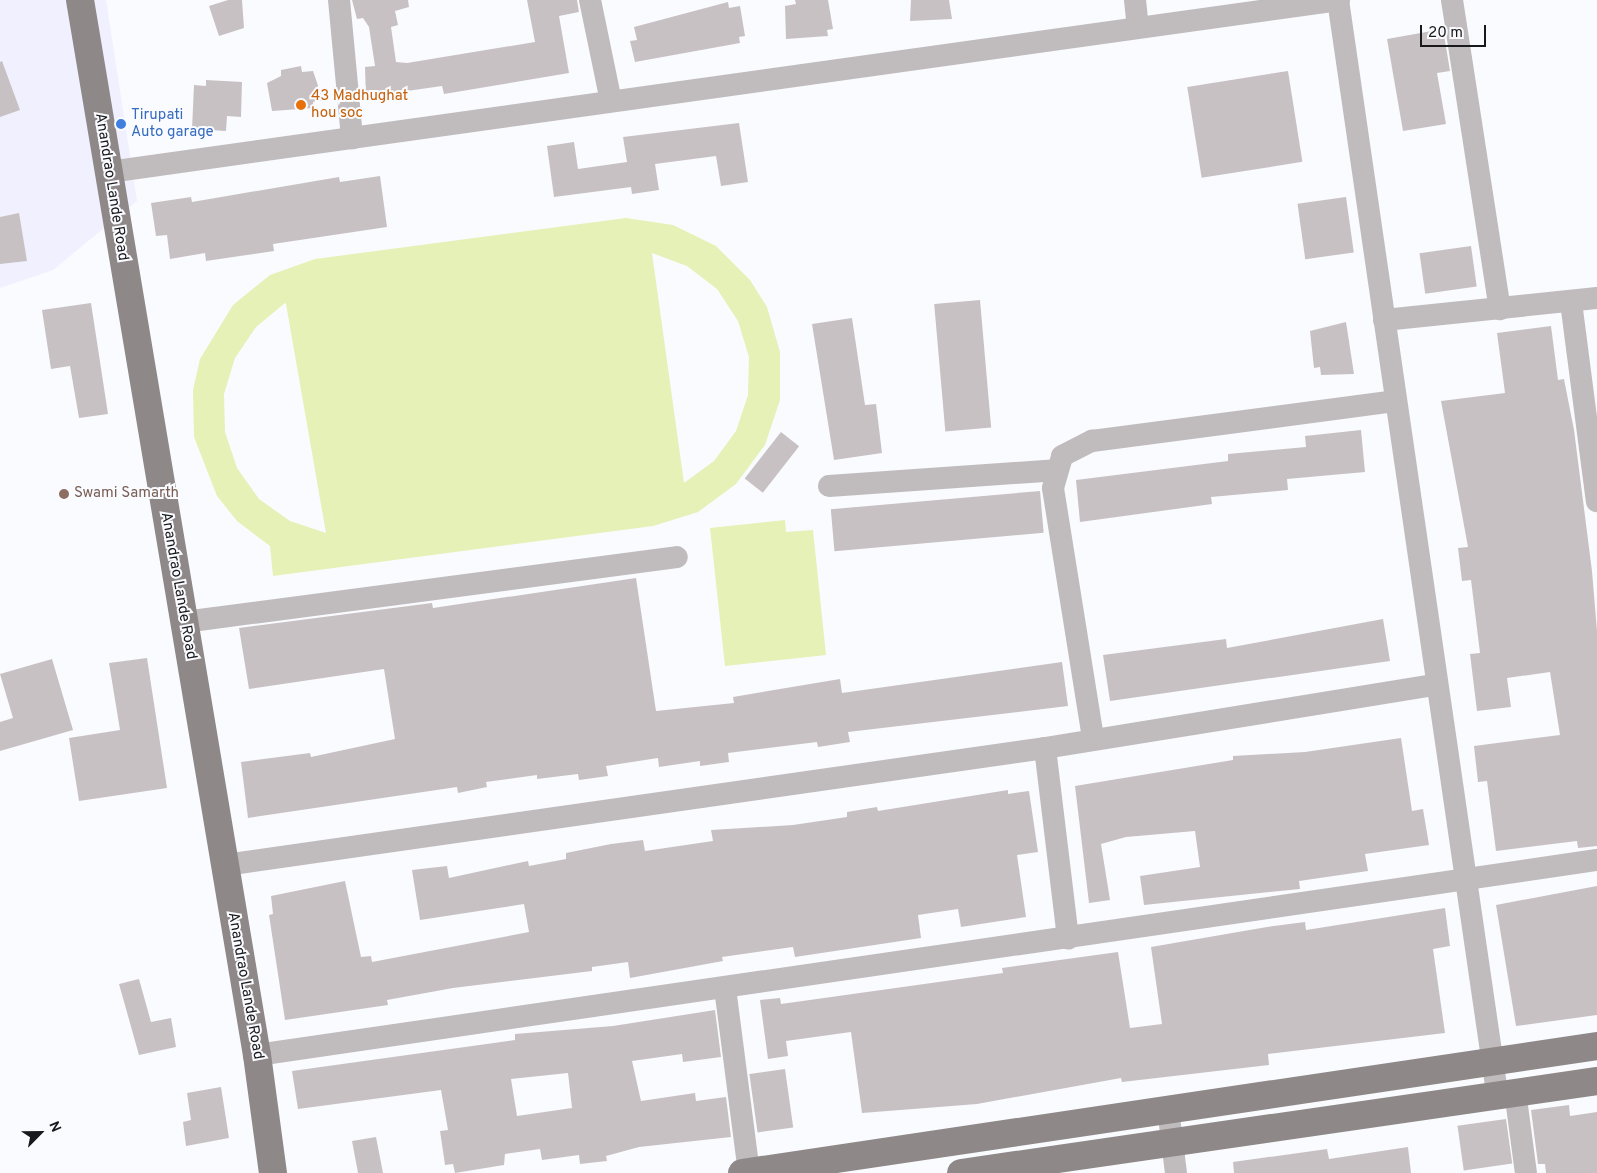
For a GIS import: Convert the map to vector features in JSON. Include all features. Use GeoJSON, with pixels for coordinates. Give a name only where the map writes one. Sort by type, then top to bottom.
{"type":"FeatureCollection","features":[{"type":"Feature","properties":{"kind":"main road","name":"Anandrao Lande Road"},"geometry":{"type":"LineString","coordinates":[[80,0],[257,1055],[273,1173]]}},
{"type":"Feature","properties":{"kind":"main road"},"geometry":{"type":"LineString","coordinates":[[746,1172],[1597,1046]]}},
{"type":"Feature","properties":{"kind":"main road"},"geometry":{"type":"LineString","coordinates":[[961,1173],[1506,1092],[1597,1081]]}},
{"type":"Feature","properties":{"kind":"street"},"geometry":{"type":"LineString","coordinates":[[339,0],[352,138]]}},
{"type":"Feature","properties":{"kind":"street"},"geometry":{"type":"LineString","coordinates":[[590,0],[612,101]]}},
{"type":"Feature","properties":{"kind":"street"},"geometry":{"type":"LineString","coordinates":[[1134,0],[1138,27]]}},
{"type":"Feature","properties":{"kind":"street"},"geometry":{"type":"LineString","coordinates":[[1452,0],[1500,309]]}},
{"type":"Feature","properties":{"kind":"street"},"geometry":{"type":"LineString","coordinates":[[108,172],[1329,1],[1384,320],[1394,401],[1436,685],[1494,1060],[1506,1092],[1526,1173]]}},
{"type":"Feature","properties":{"kind":"street"},"geometry":{"type":"LineString","coordinates":[[1384,320],[1597,298]]}},
{"type":"Feature","properties":{"kind":"street"},"geometry":{"type":"LineString","coordinates":[[1571,302],[1597,501]]}},
{"type":"Feature","properties":{"kind":"street"},"geometry":{"type":"LineString","coordinates":[[1092,738],[1053,488],[1055,470],[1062,456],[1092,440],[1394,401]]}},
{"type":"Feature","properties":{"kind":"street"},"geometry":{"type":"LineString","coordinates":[[829,486],[1055,470]]}},
{"type":"Feature","properties":{"kind":"street"},"geometry":{"type":"LineString","coordinates":[[184,622],[677,557]]}},
{"type":"Feature","properties":{"kind":"street"},"geometry":{"type":"LineString","coordinates":[[225,864],[1045,748],[1092,738],[1436,685]]}},
{"type":"Feature","properties":{"kind":"street"},"geometry":{"type":"LineString","coordinates":[[1045,748],[1068,939]]}},
{"type":"Feature","properties":{"kind":"street"},"geometry":{"type":"LineString","coordinates":[[257,1055],[1068,939],[1466,878],[1597,860]]}},
{"type":"Feature","properties":{"kind":"street"},"geometry":{"type":"LineString","coordinates":[[725,988],[746,1172]]}},
{"type":"Feature","properties":{"kind":"street"},"geometry":{"type":"LineString","coordinates":[[1168,1109],[1176,1173]]}},
{"type":"Feature","properties":{"kind":"shaded area"},"geometry":{"type":"Polygon","coordinates":[[[0,0],[106,0],[137,201],[53,270],[0,288],[0,0]]]}},
{"type":"Feature","properties":{"kind":"green space"},"geometry":{"type":"Polygon","coordinates":[[[626,218],[673,225],[716,246],[750,280],[767,307],[780,352],[780,400],[765,445],[736,484],[698,512],[653,526],[273,576],[270,546],[237,521],[217,496],[194,437],[193,390],[200,359],[233,305],[270,275],[315,259],[626,218]],[[652,253],[684,483],[714,461],[736,431],[748,395],[749,357],[738,321],[717,289],[687,266],[652,253]],[[286,304],[256,327],[235,358],[224,394],[225,432],[237,468],[259,499],[290,521],[326,533],[286,304]]]}},
{"type":"Feature","properties":{"kind":"green space"},"geometry":{"type":"Polygon","coordinates":[[[785,520],[786,532],[813,530],[826,655],[725,666],[710,528],[785,520]]]}},
{"type":"Feature","properties":{"kind":"building"},"geometry":{"type":"Polygon","coordinates":[[[228,0],[242,0],[244,28],[219,36],[209,6],[228,0]]]}},
{"type":"Feature","properties":{"kind":"building"},"geometry":{"type":"Polygon","coordinates":[[[352,0],[408,0],[409,7],[395,11],[398,25],[391,27],[396,62],[407,63],[535,42],[527,0],[577,0],[579,12],[559,16],[569,73],[444,94],[442,86],[407,91],[408,97],[366,100],[365,67],[375,66],[369,27],[363,18],[357,19],[352,0]]]}},
{"type":"Feature","properties":{"kind":"building"},"geometry":{"type":"Polygon","coordinates":[[[795,0],[828,0],[833,29],[827,30],[828,36],[786,39],[785,6],[796,4],[795,0]]]}},
{"type":"Feature","properties":{"kind":"building"},"geometry":{"type":"Polygon","coordinates":[[[911,0],[949,0],[952,19],[910,21],[911,0]]]}},
{"type":"Feature","properties":{"kind":"building"},"geometry":{"type":"Polygon","coordinates":[[[728,2],[729,8],[740,6],[745,36],[739,37],[740,43],[635,62],[630,41],[637,40],[634,27],[728,2]]]}},
{"type":"Feature","properties":{"kind":"building"},"geometry":{"type":"Polygon","coordinates":[[[1443,29],[1450,71],[1437,73],[1446,124],[1403,131],[1387,39],[1443,29]]]}},
{"type":"Feature","properties":{"kind":"building"},"geometry":{"type":"Polygon","coordinates":[[[2,61],[20,110],[0,117],[0,62],[2,61]]]}},
{"type":"Feature","properties":{"kind":"building"},"geometry":{"type":"Polygon","coordinates":[[[301,66],[302,72],[313,71],[323,100],[313,102],[314,108],[272,111],[267,83],[281,76],[281,70],[301,66]]]}},
{"type":"Feature","properties":{"kind":"building"},"geometry":{"type":"Polygon","coordinates":[[[1288,71],[1302,162],[1202,178],[1187,87],[1288,71]]]}},
{"type":"Feature","properties":{"kind":"building"},"geometry":{"type":"Polygon","coordinates":[[[206,80],[242,82],[241,117],[227,116],[226,131],[192,129],[194,85],[206,86],[206,80]]]}},
{"type":"Feature","properties":{"kind":"building"},"geometry":{"type":"Polygon","coordinates":[[[739,123],[748,182],[721,186],[716,156],[655,164],[659,190],[632,194],[631,187],[554,197],[547,146],[574,142],[578,169],[627,162],[623,137],[739,123]]]}},
{"type":"Feature","properties":{"kind":"building"},"geometry":{"type":"Polygon","coordinates":[[[380,176],[387,227],[273,244],[274,251],[206,261],[205,253],[170,259],[167,235],[156,236],[151,203],[191,197],[192,202],[339,177],[340,182],[380,176]]]}},
{"type":"Feature","properties":{"kind":"building"},"geometry":{"type":"Polygon","coordinates":[[[1346,197],[1354,252],[1305,259],[1297,204],[1346,197]]]}},
{"type":"Feature","properties":{"kind":"building"},"geometry":{"type":"Polygon","coordinates":[[[19,213],[27,261],[0,264],[0,217],[19,213]]]}},
{"type":"Feature","properties":{"kind":"building"},"geometry":{"type":"Polygon","coordinates":[[[1471,246],[1477,287],[1425,294],[1420,253],[1471,246]]]}},
{"type":"Feature","properties":{"kind":"building"},"geometry":{"type":"Polygon","coordinates":[[[980,300],[991,428],[945,432],[934,304],[980,300]]]}},
{"type":"Feature","properties":{"kind":"building"},"geometry":{"type":"Polygon","coordinates":[[[91,303],[108,414],[79,418],[70,366],[51,369],[42,310],[91,303]]]}},
{"type":"Feature","properties":{"kind":"building"},"geometry":{"type":"Polygon","coordinates":[[[852,318],[865,405],[876,404],[882,453],[834,460],[812,324],[852,318]]]}},
{"type":"Feature","properties":{"kind":"building"},"geometry":{"type":"Polygon","coordinates":[[[1346,322],[1354,374],[1321,375],[1320,367],[1314,368],[1310,331],[1346,322]]]}},
{"type":"Feature","properties":{"kind":"building"},"geometry":{"type":"Polygon","coordinates":[[[1551,326],[1558,380],[1564,379],[1574,430],[1592,571],[1597,631],[1597,846],[1578,848],[1577,841],[1496,851],[1487,781],[1478,782],[1474,746],[1560,735],[1550,672],[1507,678],[1511,707],[1477,711],[1470,654],[1480,653],[1471,580],[1462,581],[1458,548],[1468,547],[1441,401],[1505,393],[1497,333],[1551,326]]]}},
{"type":"Feature","properties":{"kind":"building"},"geometry":{"type":"Polygon","coordinates":[[[1361,430],[1365,472],[1287,479],[1288,490],[1211,497],[1212,504],[1080,522],[1076,480],[1228,461],[1228,454],[1306,447],[1305,436],[1361,430]]]}},
{"type":"Feature","properties":{"kind":"building"},"geometry":{"type":"Polygon","coordinates":[[[781,432],[799,446],[763,493],[745,478],[781,432]]]}},
{"type":"Feature","properties":{"kind":"building"},"geometry":{"type":"Polygon","coordinates":[[[1040,491],[1044,533],[834,551],[831,509],[1040,491]]]}},
{"type":"Feature","properties":{"kind":"building"},"geometry":{"type":"Polygon","coordinates":[[[636,578],[656,711],[734,703],[733,697],[840,679],[842,693],[1062,662],[1068,706],[848,732],[850,742],[818,747],[817,742],[728,753],[729,762],[700,766],[700,761],[659,767],[658,758],[606,766],[608,776],[579,780],[578,774],[537,779],[537,775],[486,782],[487,787],[458,793],[457,787],[248,818],[241,762],[310,753],[311,757],[395,739],[384,669],[249,689],[239,628],[432,603],[433,608],[636,578]]]}},
{"type":"Feature","properties":{"kind":"building"},"geometry":{"type":"Polygon","coordinates":[[[1383,619],[1390,661],[1110,701],[1103,655],[1226,639],[1227,648],[1383,619]]]}},
{"type":"Feature","properties":{"kind":"building"},"geometry":{"type":"Polygon","coordinates":[[[147,658],[167,788],[79,801],[69,738],[120,730],[109,663],[147,658]]]}},
{"type":"Feature","properties":{"kind":"building"},"geometry":{"type":"Polygon","coordinates":[[[52,659],[73,730],[0,751],[0,722],[13,718],[0,674],[52,659]]]}},
{"type":"Feature","properties":{"kind":"building"},"geometry":{"type":"Polygon","coordinates":[[[1401,738],[1412,811],[1423,809],[1429,845],[1365,854],[1368,871],[1299,881],[1300,889],[1144,905],[1140,876],[1200,867],[1195,831],[1126,837],[1101,844],[1110,900],[1089,903],[1075,786],[1233,760],[1233,756],[1305,752],[1401,738]]]}},
{"type":"Feature","properties":{"kind":"building"},"geometry":{"type":"Polygon","coordinates":[[[1008,790],[1008,794],[1029,791],[1038,852],[1017,855],[1026,917],[961,927],[958,909],[918,915],[921,938],[795,957],[793,947],[722,957],[723,961],[630,978],[628,962],[592,967],[592,971],[453,988],[387,1000],[388,1005],[285,1020],[269,915],[273,914],[271,896],[345,881],[361,957],[371,956],[372,962],[529,932],[524,904],[420,920],[412,870],[447,866],[449,878],[528,861],[529,866],[566,859],[566,853],[611,844],[643,840],[645,851],[713,841],[711,830],[793,825],[847,817],[847,812],[877,807],[878,811],[1008,790]]]}},
{"type":"Feature","properties":{"kind":"building"},"geometry":{"type":"Polygon","coordinates":[[[1597,886],[1597,1015],[1516,1026],[1496,905],[1597,886]]]}},
{"type":"Feature","properties":{"kind":"building"},"geometry":{"type":"Polygon","coordinates":[[[1445,908],[1450,946],[1433,949],[1445,1033],[1268,1054],[1269,1065],[1122,1082],[1121,1078],[977,1104],[862,1113],[851,1032],[786,1041],[788,1056],[768,1059],[760,1000],[780,998],[781,1004],[1003,973],[1002,968],[1118,952],[1130,1028],[1162,1024],[1151,947],[1267,927],[1305,922],[1306,930],[1445,908]]]}},
{"type":"Feature","properties":{"kind":"building"},"geometry":{"type":"Polygon","coordinates":[[[139,979],[151,1022],[171,1018],[176,1047],[139,1055],[119,984],[139,979]]]}},
{"type":"Feature","properties":{"kind":"building"},"geometry":{"type":"Polygon","coordinates":[[[715,1010],[721,1057],[683,1062],[682,1054],[632,1061],[641,1101],[695,1093],[696,1101],[726,1097],[731,1137],[639,1147],[606,1156],[607,1161],[580,1164],[579,1155],[542,1160],[540,1149],[505,1154],[504,1165],[455,1173],[453,1164],[445,1165],[440,1131],[448,1130],[441,1090],[298,1109],[292,1071],[515,1040],[515,1034],[613,1026],[715,1010]],[[568,1073],[511,1079],[517,1116],[572,1108],[568,1073]]]}},
{"type":"Feature","properties":{"kind":"building"},"geometry":{"type":"Polygon","coordinates":[[[785,1069],[793,1127],[758,1132],[749,1074],[785,1069]]]}},
{"type":"Feature","properties":{"kind":"building"},"geometry":{"type":"Polygon","coordinates":[[[221,1087],[229,1138],[186,1146],[183,1122],[191,1120],[187,1093],[221,1087]]]}},
{"type":"Feature","properties":{"kind":"building"},"geometry":{"type":"Polygon","coordinates":[[[1569,1105],[1570,1116],[1597,1112],[1597,1173],[1546,1173],[1545,1164],[1538,1164],[1531,1110],[1569,1105]]]}},
{"type":"Feature","properties":{"kind":"building"},"geometry":{"type":"Polygon","coordinates":[[[1506,1119],[1512,1164],[1464,1170],[1457,1126],[1506,1119]]]}},
{"type":"Feature","properties":{"kind":"building"},"geometry":{"type":"Polygon","coordinates":[[[376,1137],[383,1173],[358,1173],[352,1141],[376,1137]]]}},
{"type":"Feature","properties":{"kind":"building"},"geometry":{"type":"Polygon","coordinates":[[[1408,1147],[1411,1173],[1234,1173],[1233,1162],[1327,1149],[1329,1159],[1408,1147]]]}},
{"type":"Feature","properties":{"kind":"place","name":"43 Madhughat hou soc"},"geometry":{"type":"Point","coordinates":[301,105]}},
{"type":"Feature","properties":{"kind":"place","name":"Tirupati Auto garage"},"geometry":{"type":"Point","coordinates":[121,124]}},
{"type":"Feature","properties":{"kind":"place","name":"Swami Samarth"},"geometry":{"type":"Point","coordinates":[64,494]}}]}
